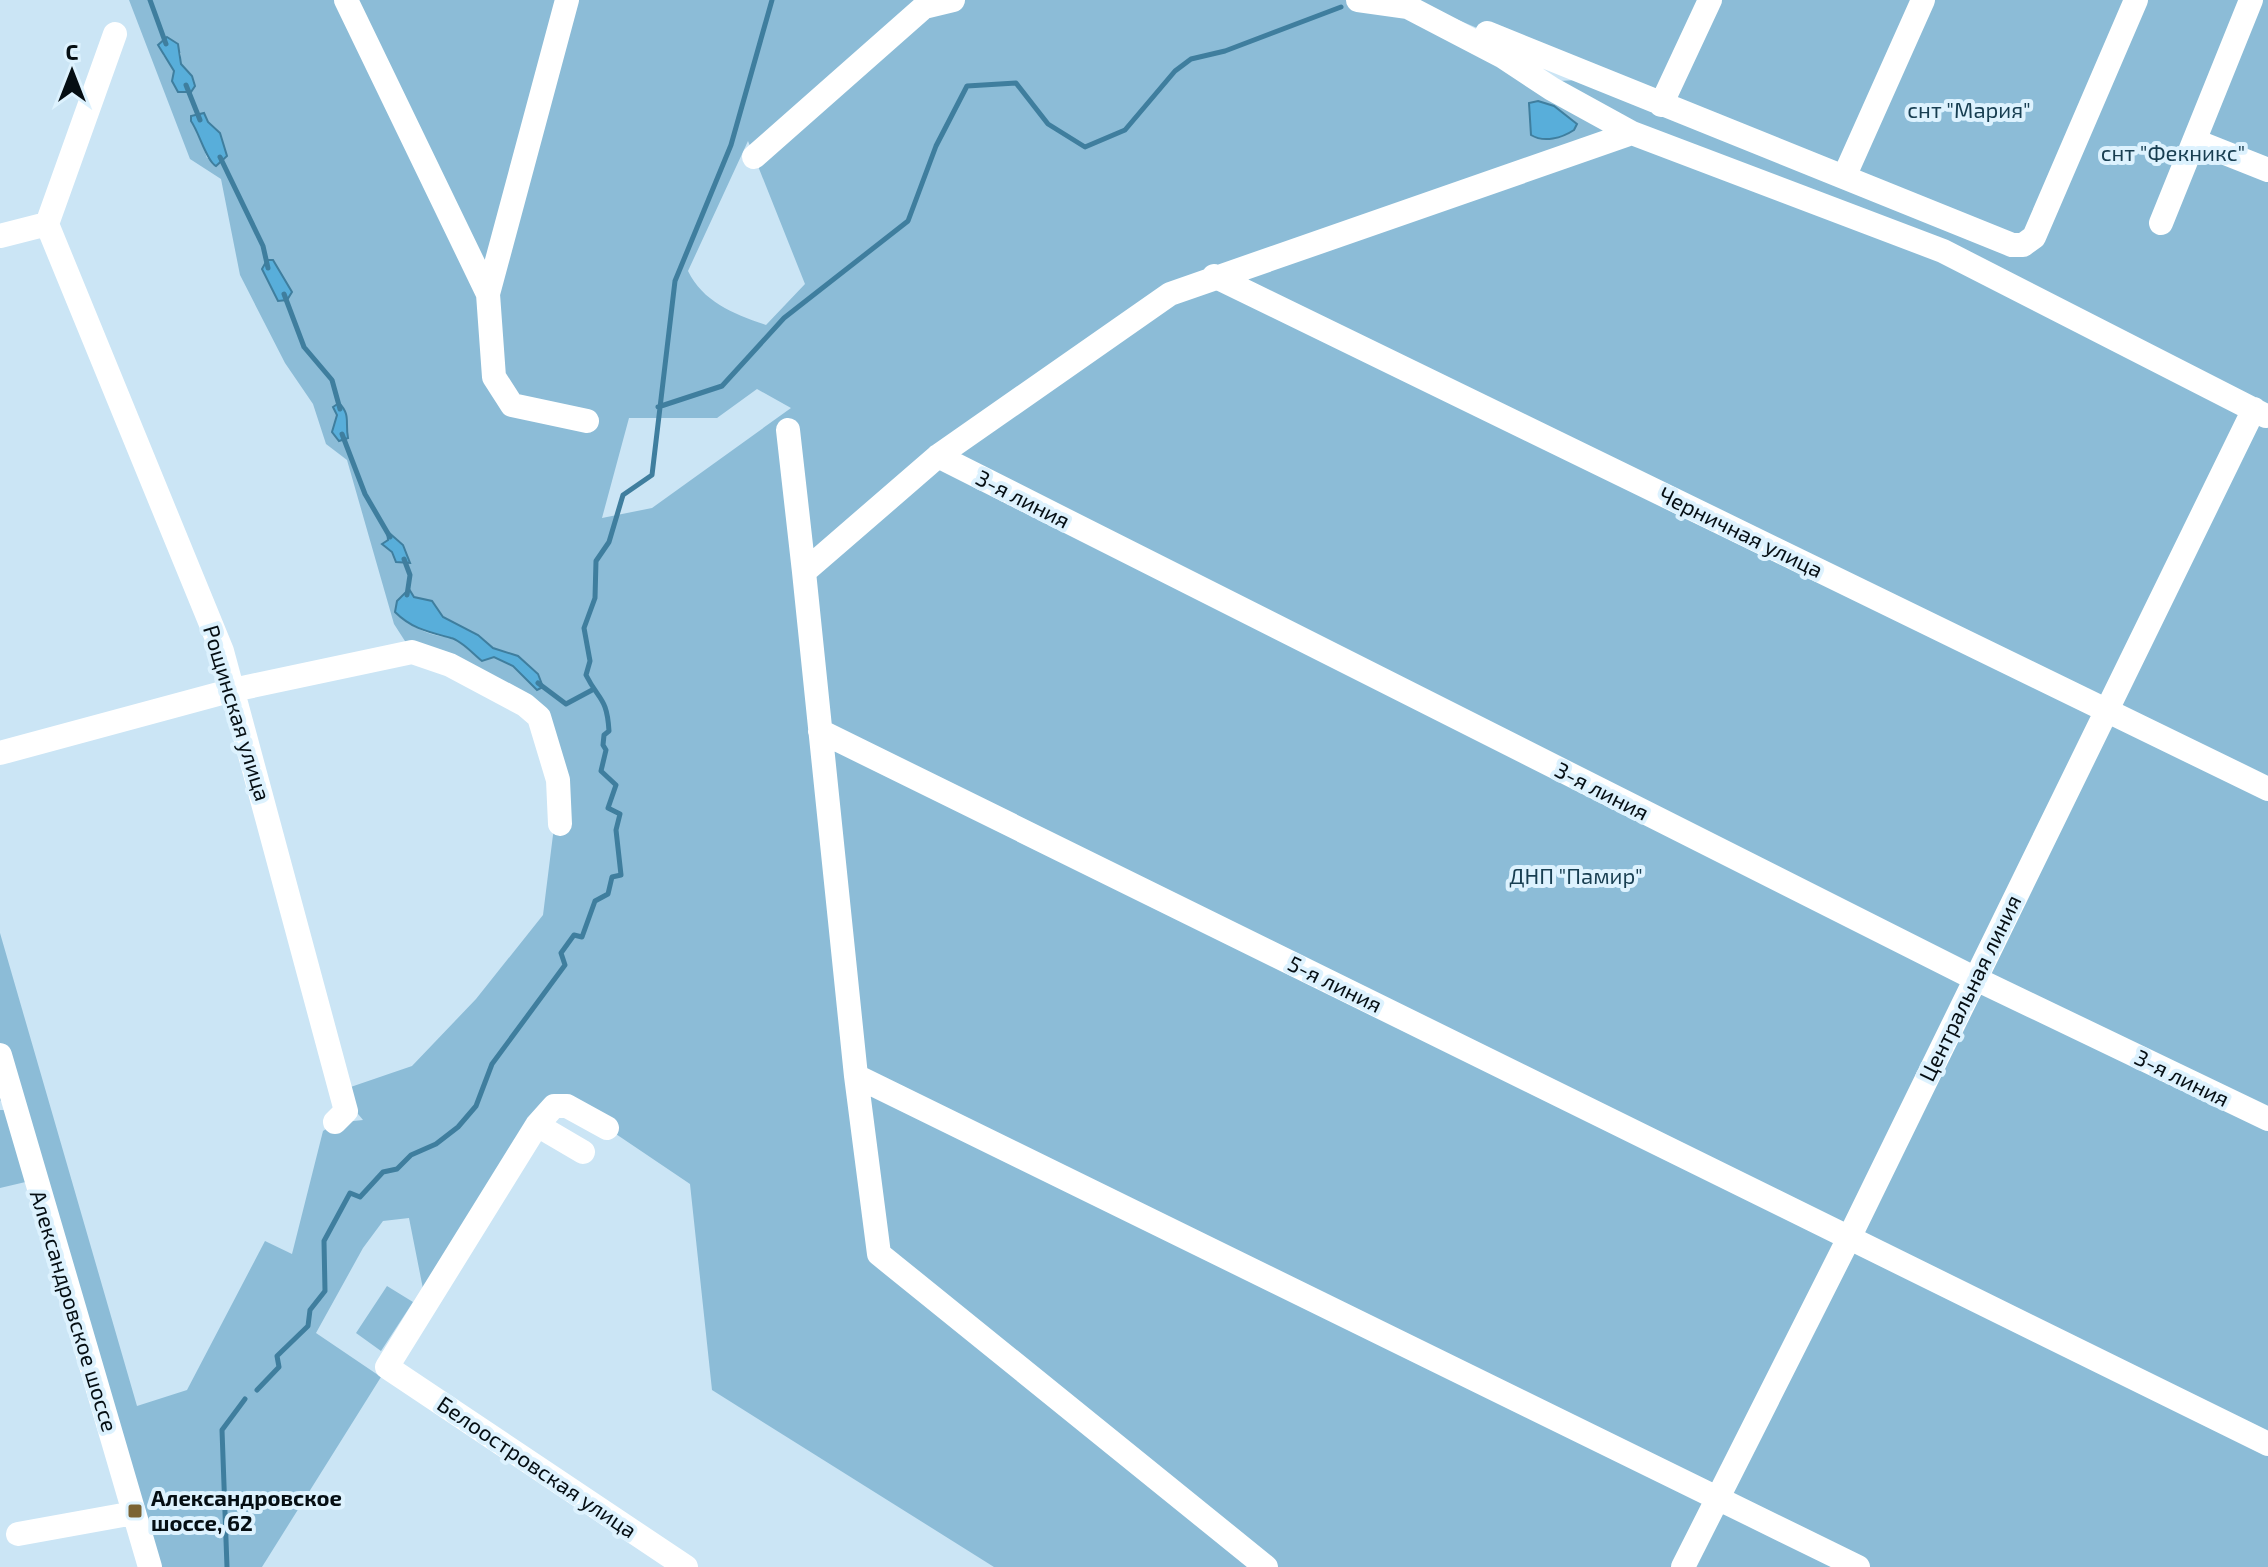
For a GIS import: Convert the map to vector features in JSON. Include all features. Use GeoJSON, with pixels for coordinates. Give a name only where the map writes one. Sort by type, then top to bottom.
{"type":"FeatureCollection","features":[{"type":"Feature","properties":{"kind":"street"},"geometry":{"type":"LineString","coordinates":[[346,0],[488,294]]}},
{"type":"Feature","properties":{"kind":"street"},"geometry":{"type":"LineString","coordinates":[[567,0],[488,294],[494,377],[512,405],[587,421]]}},
{"type":"Feature","properties":{"kind":"street"},"geometry":{"type":"LineString","coordinates":[[754,157],[924,7],[953,0]]}},
{"type":"Feature","properties":{"kind":"street"},"geometry":{"type":"LineString","coordinates":[[1358,0],[1418,4],[2012,245],[2027,244],[2034,237],[2136,0]]}},
{"type":"Feature","properties":{"kind":"street"},"geometry":{"type":"LineString","coordinates":[[1661,105],[1710,0]]}},
{"type":"Feature","properties":{"kind":"street"},"geometry":{"type":"LineString","coordinates":[[1844,177],[1923,0]]}},
{"type":"Feature","properties":{"kind":"street"},"geometry":{"type":"LineString","coordinates":[[2161,223],[2251,0]]}},
{"type":"Feature","properties":{"kind":"street"},"geometry":{"type":"LineString","coordinates":[[1418,4],[1552,89],[1632,133],[1943,251],[2261,413]]}},
{"type":"Feature","properties":{"kind":"street"},"geometry":{"type":"LineString","coordinates":[[0,236],[47,224],[115,34]]}},
{"type":"Feature","properties":{"kind":"street"},"geometry":{"type":"LineString","coordinates":[[804,572],[938,456],[1170,294],[1214,276],[1632,133]]}},
{"type":"Feature","properties":{"kind":"street"},"geometry":{"type":"LineString","coordinates":[[2195,141],[2268,170]]}},
{"type":"Feature","properties":{"kind":"street","name":"Рощинская улица"},"geometry":{"type":"LineString","coordinates":[[47,224],[222,651],[346,1111],[335,1122]]}},
{"type":"Feature","properties":{"kind":"street","name":"Черничная улица"},"geometry":{"type":"LineString","coordinates":[[1214,276],[2268,789]]}},
{"type":"Feature","properties":{"kind":"street","name":"Центральная линия"},"geometry":{"type":"LineString","coordinates":[[1683,1567],[1850,1236],[1974,978],[2261,413]]}},
{"type":"Feature","properties":{"kind":"street"},"geometry":{"type":"LineString","coordinates":[[788,430],[856,1076],[879,1254],[1266,1567]]}},
{"type":"Feature","properties":{"kind":"street","name":"3-я линия"},"geometry":{"type":"LineString","coordinates":[[938,456],[1974,978],[2268,1119]]}},
{"type":"Feature","properties":{"kind":"street"},"geometry":{"type":"LineString","coordinates":[[0,753],[233,690],[412,652],[450,665],[525,705],[539,717],[558,780],[560,824]]}},
{"type":"Feature","properties":{"kind":"street","name":"5-я линия"},"geometry":{"type":"LineString","coordinates":[[820,731],[2268,1444]]}},
{"type":"Feature","properties":{"kind":"street","name":"Александровское шоссе"},"geometry":{"type":"LineString","coordinates":[[0,1055],[6,1104],[150,1567]]}},
{"type":"Feature","properties":{"kind":"street"},"geometry":{"type":"LineString","coordinates":[[856,1076],[1858,1567]]}},
{"type":"Feature","properties":{"kind":"street"},"geometry":{"type":"LineString","coordinates":[[583,1152],[537,1125],[554,1106],[567,1106],[607,1128]]}},
{"type":"Feature","properties":{"kind":"street","name":"Белоостровская улица"},"geometry":{"type":"LineString","coordinates":[[537,1125],[387,1367],[686,1567]]}},
{"type":"Feature","properties":{"kind":"street"},"geometry":{"type":"LineString","coordinates":[[18,1534],[134,1513]]}},
{"type":"Feature","properties":{"kind":"green space","name":"ДНП \"Памир\""},"geometry":{"type":"Polygon","coordinates":[[[129,0],[2268,0],[2268,1567],[994,1567],[712,1390],[690,1184],[607,1128],[554,1106],[426,1304],[409,1218],[383,1221],[363,1248],[316,1333],[381,1377],[262,1567],[149,1567],[34,1180],[0,1188],[0,1110],[8,1110],[0,1100],[0,933],[137,1406],[187,1390],[265,1241],[292,1254],[323,1131],[335,1123],[363,1120],[339,1091],[412,1066],[476,999],[543,915],[553,835],[560,816],[539,717],[412,652],[394,624],[347,460],[326,444],[313,404],[285,363],[240,275],[221,179],[190,159],[129,0]],[[1420,4],[1541,82],[1594,77],[1420,4]],[[181,53],[163,55],[175,71],[172,81],[193,76],[181,64],[181,53]],[[1538,101],[1529,103],[1577,124],[1554,106],[1538,101]],[[192,116],[207,158],[227,156],[211,125],[192,116]],[[748,141],[688,271],[694,282],[721,306],[766,325],[805,284],[748,141]],[[757,389],[717,418],[629,418],[602,518],[652,508],[791,408],[757,389]],[[409,589],[397,601],[395,612],[421,630],[453,637],[481,661],[493,656],[513,666],[537,690],[518,656],[493,648],[478,635],[443,617],[432,601],[414,597],[409,589]]]}},
{"type":"Feature","properties":{"kind":"green space"},"geometry":{"type":"Polygon","coordinates":[[[387,1286],[413,1302],[381,1351],[356,1333],[387,1286]]]}},
{"type":"Feature","properties":{"kind":"shaded area"},"geometry":{"type":"Polygon","coordinates":[[[167,37],[178,44],[181,64],[192,76],[195,86],[191,92],[178,92],[172,81],[174,71],[158,45],[167,37]]]}},
{"type":"Feature","properties":{"kind":"shaded area"},"geometry":{"type":"Polygon","coordinates":[[[1538,101],[1554,106],[1577,124],[1574,130],[1553,138],[1542,139],[1531,135],[1529,103],[1538,101]]]}},
{"type":"Feature","properties":{"kind":"shaded area"},"geometry":{"type":"Polygon","coordinates":[[[204,113],[208,122],[220,133],[227,156],[216,166],[209,159],[191,121],[191,116],[204,113]]]}},
{"type":"Feature","properties":{"kind":"shaded area"},"geometry":{"type":"Polygon","coordinates":[[[267,260],[273,260],[292,292],[287,300],[278,301],[262,269],[267,260]]]}},
{"type":"Feature","properties":{"kind":"shaded area"},"geometry":{"type":"Polygon","coordinates":[[[339,403],[346,415],[348,438],[339,441],[332,432],[337,415],[333,407],[339,403]]]}},
{"type":"Feature","properties":{"kind":"shaded area"},"geometry":{"type":"Polygon","coordinates":[[[387,531],[403,545],[410,563],[396,562],[392,552],[382,544],[388,540],[387,531]]]}},
{"type":"Feature","properties":{"kind":"shaded area"},"geometry":{"type":"Polygon","coordinates":[[[409,589],[414,597],[432,601],[443,617],[478,635],[493,648],[518,656],[538,674],[543,687],[537,690],[513,666],[494,657],[482,661],[455,639],[421,629],[401,618],[395,612],[397,601],[409,589]]]}},
{"type":"Feature","properties":{"kind":"waterway"},"geometry":{"type":"LineString","coordinates":[[150,0],[166,44]]}},
{"type":"Feature","properties":{"kind":"waterway"},"geometry":{"type":"LineString","coordinates":[[257,1390],[279,1367],[277,1356],[308,1326],[310,1310],[325,1291],[324,1241],[350,1193],[360,1197],[383,1172],[397,1169],[411,1155],[436,1144],[458,1127],[476,1106],[492,1064],[565,965],[561,953],[574,935],[582,937],[595,901],[608,894],[612,877],[621,875],[616,830],[620,814],[608,808],[616,785],[601,771],[606,750],[604,735],[609,731],[608,720],[604,705],[586,675],[590,661],[584,628],[595,598],[596,561],[609,542],[623,495],[652,475],[675,281],[731,145],[772,0]]}},
{"type":"Feature","properties":{"kind":"waterway"},"geometry":{"type":"LineString","coordinates":[[658,407],[722,386],[784,318],[908,221],[936,146],[967,86],[1016,83],[1048,124],[1085,147],[1125,130],[1175,71],[1191,59],[1225,51],[1341,7]]}},
{"type":"Feature","properties":{"kind":"waterway"},"geometry":{"type":"LineString","coordinates":[[186,85],[200,120]]}},
{"type":"Feature","properties":{"kind":"waterway"},"geometry":{"type":"LineString","coordinates":[[220,157],[263,246],[268,268]]}},
{"type":"Feature","properties":{"kind":"waterway"},"geometry":{"type":"LineString","coordinates":[[284,294],[304,347],[332,380],[340,409]]}},
{"type":"Feature","properties":{"kind":"waterway"},"geometry":{"type":"LineString","coordinates":[[342,434],[365,494],[390,537]]}},
{"type":"Feature","properties":{"kind":"waterway"},"geometry":{"type":"LineString","coordinates":[[404,559],[410,575],[407,595]]}},
{"type":"Feature","properties":{"kind":"waterway"},"geometry":{"type":"LineString","coordinates":[[538,683],[566,704],[594,689]]}},
{"type":"Feature","properties":{"kind":"waterway"},"geometry":{"type":"LineString","coordinates":[[227,1567],[222,1430],[245,1399]]}},
{"type":"Feature","properties":{"kind":"place","name":"Александровское шоссе, 62"},"geometry":{"type":"Point","coordinates":[135,1511]}},
{"type":"Feature","properties":{"kind":"park label","name":"снт \"Мария\""},"geometry":{"type":"Point","coordinates":[1969,110]}},
{"type":"Feature","properties":{"kind":"park label","name":"снт \"Фекникс\""},"geometry":{"type":"Point","coordinates":[2173,153]}}]}
